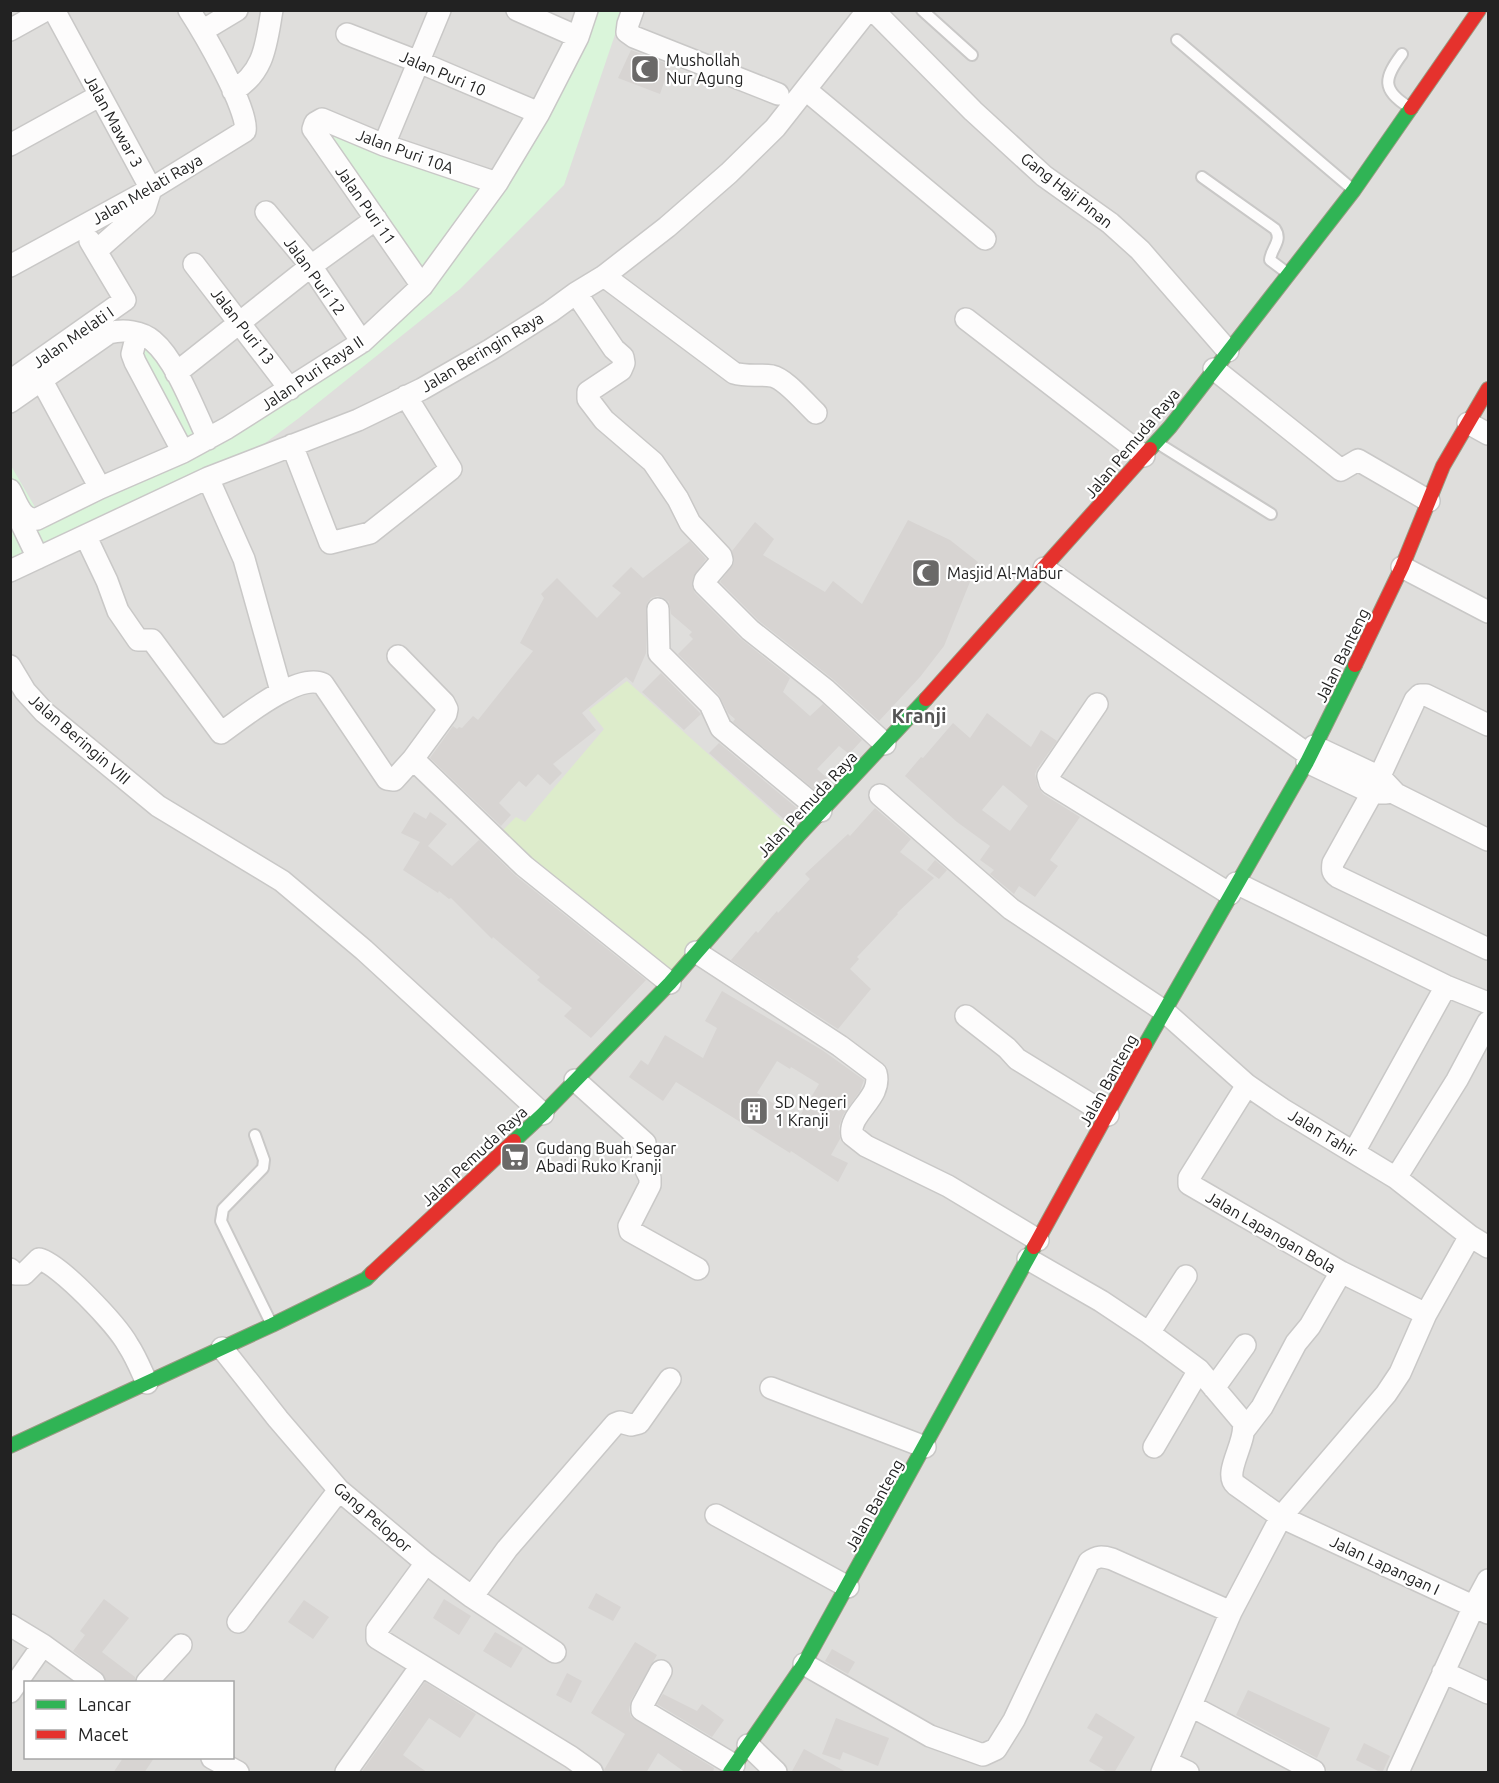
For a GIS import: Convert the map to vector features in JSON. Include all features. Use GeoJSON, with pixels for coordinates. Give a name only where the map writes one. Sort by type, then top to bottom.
{"type":"FeatureCollection","features":[{"type":"Feature","properties":{"kind":"main road","name":"Jalan Pemuda Raya"},"geometry":{"type":"LineString","coordinates":[[10,1446],[366,1279],[543,1114],[670,983],[821,812],[1150,449],[1354,190],[1479,10]]}},
{"type":"Feature","properties":{"kind":"main road","name":"Jalan Banteng"},"geometry":{"type":"LineString","coordinates":[[732,1769],[804,1664],[848,1587],[1164,1011],[1310,754],[1402,567],[1443,466],[1488,389]]}},
{"type":"Feature","properties":{"kind":"street"},"geometry":{"type":"LineString","coordinates":[[10,30],[46,10]]}},
{"type":"Feature","properties":{"kind":"street","name":"Jalan Mawar 3"},"geometry":{"type":"LineString","coordinates":[[54,10],[151,189]]}},
{"type":"Feature","properties":{"kind":"street"},"geometry":{"type":"LineString","coordinates":[[189,10],[233,90],[245,84],[256,71],[266,50],[272,10]]}},
{"type":"Feature","properties":{"kind":"street"},"geometry":{"type":"LineString","coordinates":[[202,31],[237,10]]}},
{"type":"Feature","properties":{"kind":"street"},"geometry":{"type":"LineString","coordinates":[[384,145],[440,10]]}},
{"type":"Feature","properties":{"kind":"street"},"geometry":{"type":"LineString","coordinates":[[517,10],[578,37]]}},
{"type":"Feature","properties":{"kind":"street","name":"Jalan Puri Raya II"},"geometry":{"type":"LineString","coordinates":[[10,490],[25,518],[37,519],[208,439],[362,342],[422,285],[496,183],[539,113],[578,37],[587,10]]}},
{"type":"Feature","properties":{"kind":"street"},"geometry":{"type":"LineString","coordinates":[[633,10],[627,32],[634,37],[778,94]]}},
{"type":"Feature","properties":{"kind":"street","name":"Jalan Beringin Raya"},"geometry":{"type":"LineString","coordinates":[[10,571],[208,478],[358,420],[490,350],[550,312],[604,276],[667,227],[729,174],[776,128],[871,10]]}},
{"type":"Feature","properties":{"kind":"street","name":"Gang Haji Pinan"},"geometry":{"type":"LineString","coordinates":[[871,10],[973,111],[1044,176],[1110,223],[1140,250],[1228,351]]}},
{"type":"Feature","properties":{"kind":"street","name":"Jalan Puri 10"},"geometry":{"type":"LineString","coordinates":[[347,34],[539,113]]}},
{"type":"Feature","properties":{"kind":"street","name":"Jalan Melati Raya"},"geometry":{"type":"LineString","coordinates":[[10,266],[151,189],[245,131],[245,121],[233,90]]}},
{"type":"Feature","properties":{"kind":"street"},"geometry":{"type":"LineString","coordinates":[[806,90],[985,239]]}},
{"type":"Feature","properties":{"kind":"street"},"geometry":{"type":"LineString","coordinates":[[10,145],[99,96]]}},
{"type":"Feature","properties":{"kind":"street","name":"Jalan Puri 10A"},"geometry":{"type":"LineString","coordinates":[[315,123],[322,119],[384,145],[496,183]]}},
{"type":"Feature","properties":{"kind":"street","name":"Jalan Puri 11"},"geometry":{"type":"LineString","coordinates":[[315,123],[316,133],[422,285]]}},
{"type":"Feature","properties":{"kind":"street"},"geometry":{"type":"LineString","coordinates":[[96,251],[145,208],[151,189]]}},
{"type":"Feature","properties":{"kind":"street","name":"Jalan Puri 12"},"geometry":{"type":"LineString","coordinates":[[266,213],[311,266],[362,342]]}},
{"type":"Feature","properties":{"kind":"street"},"geometry":{"type":"LineString","coordinates":[[176,373],[311,266],[376,219]]}},
{"type":"Feature","properties":{"kind":"street","name":"Jalan Melati I"},"geometry":{"type":"LineString","coordinates":[[10,381],[123,302],[124,297],[82,227]]}},
{"type":"Feature","properties":{"kind":"street","name":"Jalan Puri 13"},"geometry":{"type":"LineString","coordinates":[[194,264],[241,322],[290,389]]}},
{"type":"Feature","properties":{"kind":"street"},"geometry":{"type":"LineString","coordinates":[[604,276],[734,373],[744,376],[772,376],[781,379],[816,413]]}},
{"type":"Feature","properties":{"kind":"street"},"geometry":{"type":"LineString","coordinates":[[576,293],[614,349],[623,357],[624,363],[621,370],[588,392],[588,399],[604,420],[653,462],[678,499],[690,523],[721,556],[722,560],[704,584],[750,630],[826,690],[885,744]]}},
{"type":"Feature","properties":{"kind":"street"},"geometry":{"type":"LineString","coordinates":[[966,319],[1150,449]]}},
{"type":"Feature","properties":{"kind":"street"},"geometry":{"type":"LineString","coordinates":[[10,402],[109,333],[126,330],[152,339],[176,373],[208,439]]}},
{"type":"Feature","properties":{"kind":"street"},"geometry":{"type":"LineString","coordinates":[[136,334],[132,354],[135,362],[183,452]]}},
{"type":"Feature","properties":{"kind":"street"},"geometry":{"type":"LineString","coordinates":[[1214,369],[1341,470],[1358,460],[1429,501]]}},
{"type":"Feature","properties":{"kind":"street"},"geometry":{"type":"LineString","coordinates":[[42,381],[100,488]]}},
{"type":"Feature","properties":{"kind":"street"},"geometry":{"type":"LineString","coordinates":[[292,445],[330,543],[370,533],[451,469],[406,396]]}},
{"type":"Feature","properties":{"kind":"street"},"geometry":{"type":"LineString","coordinates":[[1468,423],[1488,434]]}},
{"type":"Feature","properties":{"kind":"street"},"geometry":{"type":"LineString","coordinates":[[208,478],[244,559],[281,691]]}},
{"type":"Feature","properties":{"kind":"street"},"geometry":{"type":"LineString","coordinates":[[10,502],[38,558]]}},
{"type":"Feature","properties":{"kind":"street"},"geometry":{"type":"LineString","coordinates":[[86,537],[124,620],[138,640],[152,640],[221,733],[281,691],[298,685],[318,682],[323,684],[389,781],[394,780],[413,759],[446,714],[447,709],[444,703],[398,656]]}},
{"type":"Feature","properties":{"kind":"street"},"geometry":{"type":"LineString","coordinates":[[1402,567],[1488,612]]}},
{"type":"Feature","properties":{"kind":"street"},"geometry":{"type":"LineString","coordinates":[[1044,568],[1310,754],[1488,840]]}},
{"type":"Feature","properties":{"kind":"street"},"geometry":{"type":"LineString","coordinates":[[658,609],[659,653],[710,704],[721,728],[821,812]]}},
{"type":"Feature","properties":{"kind":"street","name":"Jalan Beringin VIII"},"geometry":{"type":"LineString","coordinates":[[10,666],[25,691],[44,712],[158,806],[282,881],[364,950],[543,1114]]}},
{"type":"Feature","properties":{"kind":"street"},"geometry":{"type":"LineString","coordinates":[[1488,725],[1426,695],[1420,695],[1415,700],[1376,785],[1333,863],[1334,874],[1488,949]]}},
{"type":"Feature","properties":{"kind":"street"},"geometry":{"type":"LineString","coordinates":[[1096,704],[1048,776],[1050,783],[1233,889],[1488,1003]]}},
{"type":"Feature","properties":{"kind":"street"},"geometry":{"type":"LineString","coordinates":[[413,759],[524,866],[670,983]]}},
{"type":"Feature","properties":{"kind":"street","name":"Jalan Tahir"},"geometry":{"type":"LineString","coordinates":[[880,795],[1011,909],[1164,1011],[1247,1085],[1282,1109],[1396,1178],[1470,1236],[1488,1247]]}},
{"type":"Feature","properties":{"kind":"street"},"geometry":{"type":"LineString","coordinates":[[696,952],[840,1046],[876,1073],[878,1081],[876,1088],[853,1125],[852,1135],[896,1162],[948,1186],[1038,1240]]}},
{"type":"Feature","properties":{"kind":"street"},"geometry":{"type":"LineString","coordinates":[[1354,1152],[1446,986]]}},
{"type":"Feature","properties":{"kind":"street"},"geometry":{"type":"LineString","coordinates":[[966,1016],[1007,1048],[1017,1059],[1108,1115]]}},
{"type":"Feature","properties":{"kind":"street"},"geometry":{"type":"LineString","coordinates":[[1396,1178],[1457,1080],[1488,1022]]}},
{"type":"Feature","properties":{"kind":"street"},"geometry":{"type":"LineString","coordinates":[[575,1080],[645,1143],[642,1162],[650,1178],[650,1185],[629,1226],[630,1231],[698,1269]]}},
{"type":"Feature","properties":{"kind":"street","name":"Jalan Lapangan Bola"},"geometry":{"type":"LineString","coordinates":[[1247,1085],[1189,1178],[1189,1184],[1341,1272],[1426,1314]]}},
{"type":"Feature","properties":{"kind":"street"},"geometry":{"type":"LineString","coordinates":[[1188,1773],[1164,1767],[1231,1612],[1281,1517],[1386,1394],[1400,1373],[1426,1314],[1470,1236]]}},
{"type":"Feature","properties":{"kind":"street"},"geometry":{"type":"LineString","coordinates":[[10,1269],[15,1274],[24,1274],[39,1258],[57,1268],[106,1316],[128,1344],[147,1383]]}},
{"type":"Feature","properties":{"kind":"street"},"geometry":{"type":"LineString","coordinates":[[1028,1259],[1149,1333],[1199,1371],[1243,1422],[1245,1429]]}},
{"type":"Feature","properties":{"kind":"street"},"geometry":{"type":"LineString","coordinates":[[1245,1429],[1262,1407],[1296,1343],[1310,1326],[1341,1272]]}},
{"type":"Feature","properties":{"kind":"street"},"geometry":{"type":"LineString","coordinates":[[1149,1333],[1186,1276]]}},
{"type":"Feature","properties":{"kind":"street"},"geometry":{"type":"LineString","coordinates":[[1214,1388],[1245,1345]]}},
{"type":"Feature","properties":{"kind":"street","name":"Gang Pelopor"},"geometry":{"type":"LineString","coordinates":[[222,1348],[278,1419],[339,1490],[426,1563],[472,1597],[555,1652]]}},
{"type":"Feature","properties":{"kind":"street"},"geometry":{"type":"LineString","coordinates":[[1154,1447],[1199,1371]]}},
{"type":"Feature","properties":{"kind":"street"},"geometry":{"type":"LineString","coordinates":[[472,1597],[507,1549],[615,1424],[639,1423],[670,1379]]}},
{"type":"Feature","properties":{"kind":"street"},"geometry":{"type":"LineString","coordinates":[[771,1388],[925,1447]]}},
{"type":"Feature","properties":{"kind":"street","name":"Jalan Lapangan I"},"geometry":{"type":"LineString","coordinates":[[1245,1429],[1230,1475],[1233,1482],[1281,1517],[1481,1609]]}},
{"type":"Feature","properties":{"kind":"street"},"geometry":{"type":"LineString","coordinates":[[238,1622],[339,1490]]}},
{"type":"Feature","properties":{"kind":"street"},"geometry":{"type":"LineString","coordinates":[[716,1515],[848,1587]]}},
{"type":"Feature","properties":{"kind":"street"},"geometry":{"type":"LineString","coordinates":[[804,1664],[930,1736],[983,1755],[996,1749],[1014,1720],[1089,1562],[1096,1557],[1103,1556],[1112,1559],[1231,1612]]}},
{"type":"Feature","properties":{"kind":"street"},"geometry":{"type":"LineString","coordinates":[[426,1563],[375,1635],[376,1638],[592,1773]]}},
{"type":"Feature","properties":{"kind":"street"},"geometry":{"type":"LineString","coordinates":[[1398,1773],[1443,1672],[1481,1609],[1488,1580]]}},
{"type":"Feature","properties":{"kind":"street"},"geometry":{"type":"LineString","coordinates":[[10,1625],[43,1645],[91,1681]]}},
{"type":"Feature","properties":{"kind":"street"},"geometry":{"type":"LineString","coordinates":[[10,1692],[43,1645]]}},
{"type":"Feature","properties":{"kind":"street"},"geometry":{"type":"LineString","coordinates":[[149,1681],[182,1645]]}},
{"type":"Feature","properties":{"kind":"street"},"geometry":{"type":"LineString","coordinates":[[346,1773],[421,1666]]}},
{"type":"Feature","properties":{"kind":"street"},"geometry":{"type":"LineString","coordinates":[[661,1671],[642,1710],[732,1769]]}},
{"type":"Feature","properties":{"kind":"street"},"geometry":{"type":"LineString","coordinates":[[1443,1672],[1488,1693]]}},
{"type":"Feature","properties":{"kind":"street"},"geometry":{"type":"LineString","coordinates":[[1191,1706],[1314,1771]]}},
{"type":"Feature","properties":{"kind":"street"},"geometry":{"type":"LineString","coordinates":[[748,1745],[776,1773]]}},
{"type":"Feature","properties":{"kind":"street"},"geometry":{"type":"LineString","coordinates":[[214,1759],[238,1773]]}},
{"type":"Feature","properties":{"kind":"lane"},"geometry":{"type":"LineString","coordinates":[[922,10],[972,55]]}},
{"type":"Feature","properties":{"kind":"lane"},"geometry":{"type":"LineString","coordinates":[[1177,40],[1354,190]]}},
{"type":"Feature","properties":{"kind":"lane"},"geometry":{"type":"LineString","coordinates":[[1402,54],[1389,71],[1388,82],[1393,95],[1412,109]]}},
{"type":"Feature","properties":{"kind":"lane"},"geometry":{"type":"LineString","coordinates":[[1202,177],[1275,229],[1279,240],[1270,254],[1270,260],[1288,274]]}},
{"type":"Feature","properties":{"kind":"lane"},"geometry":{"type":"LineString","coordinates":[[1150,449],[1271,514]]}},
{"type":"Feature","properties":{"kind":"lane"},"geometry":{"type":"LineString","coordinates":[[255,1135],[264,1160],[263,1168],[223,1209],[221,1221],[272,1325]]}},
{"type":"Feature","properties":{"kind":"shaded area"},"geometry":{"type":"Polygon","coordinates":[[[11,11],[1488,11],[1488,1772],[11,1772],[11,11]]]}},
{"type":"Feature","properties":{"kind":"green space"},"geometry":{"type":"Polygon","coordinates":[[[595,11],[623,11],[564,185],[460,289],[299,418],[249,455],[41,553],[29,528],[187,456],[428,288],[595,11]]]}},
{"type":"Feature","properties":{"kind":"green space"},"geometry":{"type":"Polygon","coordinates":[[[322,123],[490,186],[425,278],[322,123]]]}},
{"type":"Feature","properties":{"kind":"green space"},"geometry":{"type":"Polygon","coordinates":[[[150,341],[206,438],[184,450],[135,344],[150,341]]]}},
{"type":"Feature","properties":{"kind":"green space"},"geometry":{"type":"Polygon","coordinates":[[[10,464],[39,514],[28,518],[11,486],[10,464]]]}},
{"type":"Feature","properties":{"kind":"green space"},"geometry":{"type":"Polygon","coordinates":[[[10,520],[27,552],[10,559],[10,520]]]}},
{"type":"Feature","properties":{"kind":"green space"},"geometry":{"type":"Polygon","coordinates":[[[627,681],[794,831],[668,974],[499,834],[516,817],[525,822],[604,729],[589,710],[627,681]]]}},
{"type":"Feature","properties":{"kind":"building","name":"Mushollah Nur Agung"},"geometry":{"type":"Polygon","coordinates":[[[631,50],[670,65],[660,94],[618,78],[631,50]]]}},
{"type":"Feature","properties":{"kind":"building"},"geometry":{"type":"Polygon","coordinates":[[[908,520],[950,540],[978,562],[944,646],[920,677],[879,721],[834,680],[758,620],[720,582],[734,563],[732,551],[755,522],[774,539],[763,555],[825,592],[833,581],[862,604],[908,520]]]}},
{"type":"Feature","properties":{"kind":"building"},"geometry":{"type":"Polygon","coordinates":[[[690,541],[706,559],[693,577],[692,587],[695,593],[741,639],[790,678],[783,692],[810,716],[823,704],[862,740],[849,754],[839,746],[817,769],[827,778],[815,790],[733,722],[735,719],[728,713],[719,695],[678,654],[693,639],[689,635],[692,632],[671,614],[669,602],[657,596],[651,598],[647,603],[646,653],[633,683],[626,677],[582,713],[596,730],[553,764],[562,773],[550,785],[538,774],[526,787],[519,781],[499,803],[511,815],[501,826],[430,758],[453,726],[457,729],[462,728],[473,716],[478,720],[533,651],[520,643],[544,598],[541,594],[557,578],[597,618],[621,593],[612,586],[631,567],[643,578],[690,541]]]}},
{"type":"Feature","properties":{"kind":"building"},"geometry":{"type":"Polygon","coordinates":[[[661,673],[701,714],[684,730],[642,692],[661,673]]]}},
{"type":"Feature","properties":{"kind":"building"},"geometry":{"type":"Polygon","coordinates":[[[987,713],[1031,747],[1041,730],[1057,741],[1037,769],[1035,774],[1038,787],[1043,794],[1080,817],[1050,860],[1058,866],[1035,897],[1019,886],[1014,894],[990,874],[994,870],[980,860],[990,846],[957,822],[905,776],[953,723],[970,738],[987,713]],[[1003,785],[982,810],[1010,831],[1028,806],[1003,785]]]}},
{"type":"Feature","properties":{"kind":"building"},"geometry":{"type":"Polygon","coordinates":[[[719,743],[798,809],[786,821],[709,753],[719,743]]]}},
{"type":"Feature","properties":{"kind":"building"},"geometry":{"type":"Polygon","coordinates":[[[875,808],[911,839],[900,852],[934,878],[897,913],[857,957],[859,959],[850,969],[871,989],[838,1029],[731,960],[756,931],[758,933],[810,879],[805,874],[848,834],[850,836],[875,808]]]}},
{"type":"Feature","properties":{"kind":"building"},"geometry":{"type":"Polygon","coordinates":[[[414,812],[426,819],[430,812],[447,824],[428,846],[452,866],[479,840],[516,876],[646,980],[591,1038],[564,1016],[572,1008],[537,980],[540,977],[493,937],[492,939],[451,898],[449,899],[439,891],[438,893],[403,870],[420,842],[401,833],[414,812]]]}},
{"type":"Feature","properties":{"kind":"building"},"geometry":{"type":"Polygon","coordinates":[[[935,860],[947,870],[939,879],[927,870],[935,860]]]}},
{"type":"Feature","properties":{"kind":"building"},"geometry":{"type":"Polygon","coordinates":[[[722,991],[822,1050],[864,1080],[860,1091],[843,1115],[839,1126],[840,1139],[831,1155],[848,1163],[838,1182],[676,1082],[663,1101],[629,1077],[641,1060],[648,1065],[665,1035],[703,1058],[717,1028],[705,1021],[722,991]],[[777,1061],[757,1093],[798,1119],[819,1084],[791,1067],[790,1069],[777,1061]]]}},
{"type":"Feature","properties":{"kind":"building"},"geometry":{"type":"Polygon","coordinates":[[[596,1593],[621,1607],[613,1621],[588,1608],[596,1593]]]}},
{"type":"Feature","properties":{"kind":"building"},"geometry":{"type":"Polygon","coordinates":[[[104,1599],[129,1618],[102,1652],[135,1677],[135,1681],[106,1681],[101,1672],[73,1651],[85,1635],[80,1631],[104,1599]]]}},
{"type":"Feature","properties":{"kind":"building"},"geometry":{"type":"Polygon","coordinates":[[[444,1599],[471,1616],[459,1635],[433,1618],[444,1599]]]}},
{"type":"Feature","properties":{"kind":"building"},"geometry":{"type":"Polygon","coordinates":[[[304,1600],[329,1617],[313,1639],[288,1622],[304,1600]]]}},
{"type":"Feature","properties":{"kind":"building"},"geometry":{"type":"Polygon","coordinates":[[[495,1632],[523,1648],[511,1668],[483,1651],[495,1632]]]}},
{"type":"Feature","properties":{"kind":"building"},"geometry":{"type":"Polygon","coordinates":[[[635,1642],[657,1655],[631,1700],[629,1710],[631,1717],[714,1768],[713,1773],[686,1773],[658,1753],[646,1773],[605,1773],[604,1770],[625,1734],[591,1713],[635,1642]]]}},
{"type":"Feature","properties":{"kind":"building"},"geometry":{"type":"Polygon","coordinates":[[[832,1649],[855,1662],[848,1674],[825,1661],[832,1649]]]}},
{"type":"Feature","properties":{"kind":"building"},"geometry":{"type":"Polygon","coordinates":[[[567,1673],[582,1681],[571,1703],[556,1695],[567,1673]]]}},
{"type":"Feature","properties":{"kind":"building"},"geometry":{"type":"Polygon","coordinates":[[[425,1682],[476,1714],[460,1738],[429,1718],[403,1755],[428,1773],[361,1773],[425,1682]]]}},
{"type":"Feature","properties":{"kind":"building"},"geometry":{"type":"Polygon","coordinates":[[[1248,1690],[1330,1728],[1317,1758],[1236,1715],[1248,1690]]]}},
{"type":"Feature","properties":{"kind":"building"},"geometry":{"type":"Polygon","coordinates":[[[663,1694],[697,1711],[702,1704],[724,1720],[712,1737],[657,1704],[663,1694]]]}},
{"type":"Feature","properties":{"kind":"building"},"geometry":{"type":"Polygon","coordinates":[[[1096,1713],[1135,1737],[1114,1773],[1109,1773],[1089,1761],[1103,1737],[1087,1728],[1096,1713]]]}},
{"type":"Feature","properties":{"kind":"building"},"geometry":{"type":"Polygon","coordinates":[[[836,1718],[889,1738],[878,1766],[843,1752],[840,1760],[822,1754],[836,1718]]]}},
{"type":"Feature","properties":{"kind":"building"},"geometry":{"type":"Polygon","coordinates":[[[1364,1743],[1390,1756],[1382,1773],[1356,1760],[1364,1743]]]}},
{"type":"Feature","properties":{"kind":"building"},"geometry":{"type":"Polygon","coordinates":[[[804,1749],[848,1773],[791,1773],[804,1749]]]}},
{"type":"Feature","properties":{"kind":"building"},"geometry":{"type":"Polygon","coordinates":[[[122,1759],[153,1759],[144,1773],[113,1773],[122,1759]]]}},
{"type":"Feature","properties":{"kind":"traffic: fast"},"geometry":{"type":"LineString","coordinates":[[1150,449],[1170,427],[1354,190],[1411,108]]}},
{"type":"Feature","properties":{"kind":"traffic: fast"},"geometry":{"type":"LineString","coordinates":[[1145,1045],[1307,762],[1355,665]]}},
{"type":"Feature","properties":{"kind":"traffic: fast"},"geometry":{"type":"LineString","coordinates":[[514,1141],[670,983],[799,835],[926,699]]}},
{"type":"Feature","properties":{"kind":"traffic: fast"},"geometry":{"type":"LineString","coordinates":[[730,1772],[804,1664],[1034,1247]]}},
{"type":"Feature","properties":{"kind":"traffic: fast"},"geometry":{"type":"LineString","coordinates":[[10,1446],[272,1325],[366,1279],[372,1273]]}},
{"type":"Feature","properties":{"kind":"traffic: jam"},"geometry":{"type":"LineString","coordinates":[[1411,108],[1479,10]]}},
{"type":"Feature","properties":{"kind":"traffic: jam"},"geometry":{"type":"LineString","coordinates":[[1355,665],[1402,567],[1443,466],[1488,389]]}},
{"type":"Feature","properties":{"kind":"traffic: jam"},"geometry":{"type":"LineString","coordinates":[[926,699],[1150,449]]}},
{"type":"Feature","properties":{"kind":"traffic: jam"},"geometry":{"type":"LineString","coordinates":[[1034,1247],[1145,1045]]}},
{"type":"Feature","properties":{"kind":"traffic: jam"},"geometry":{"type":"LineString","coordinates":[[372,1273],[514,1141]]}},
{"type":"Feature","properties":{"kind":"place","name":"Mushollah Nur Agung"},"geometry":{"type":"Point","coordinates":[645,69]}},
{"type":"Feature","properties":{"kind":"place","name":"Masjid Al-Mabur"},"geometry":{"type":"Point","coordinates":[926,573]}},
{"type":"Feature","properties":{"kind":"place","name":"SD Negeri 1 Kranji"},"geometry":{"type":"Point","coordinates":[754,1111]}},
{"type":"Feature","properties":{"kind":"place","name":"Gudang Buah Segar Abadi Ruko Kranji"},"geometry":{"type":"Point","coordinates":[515,1157]}},
{"type":"Feature","properties":{"kind":"district","name":"Kranji"},"geometry":{"type":"Point","coordinates":[919,715]}}]}
